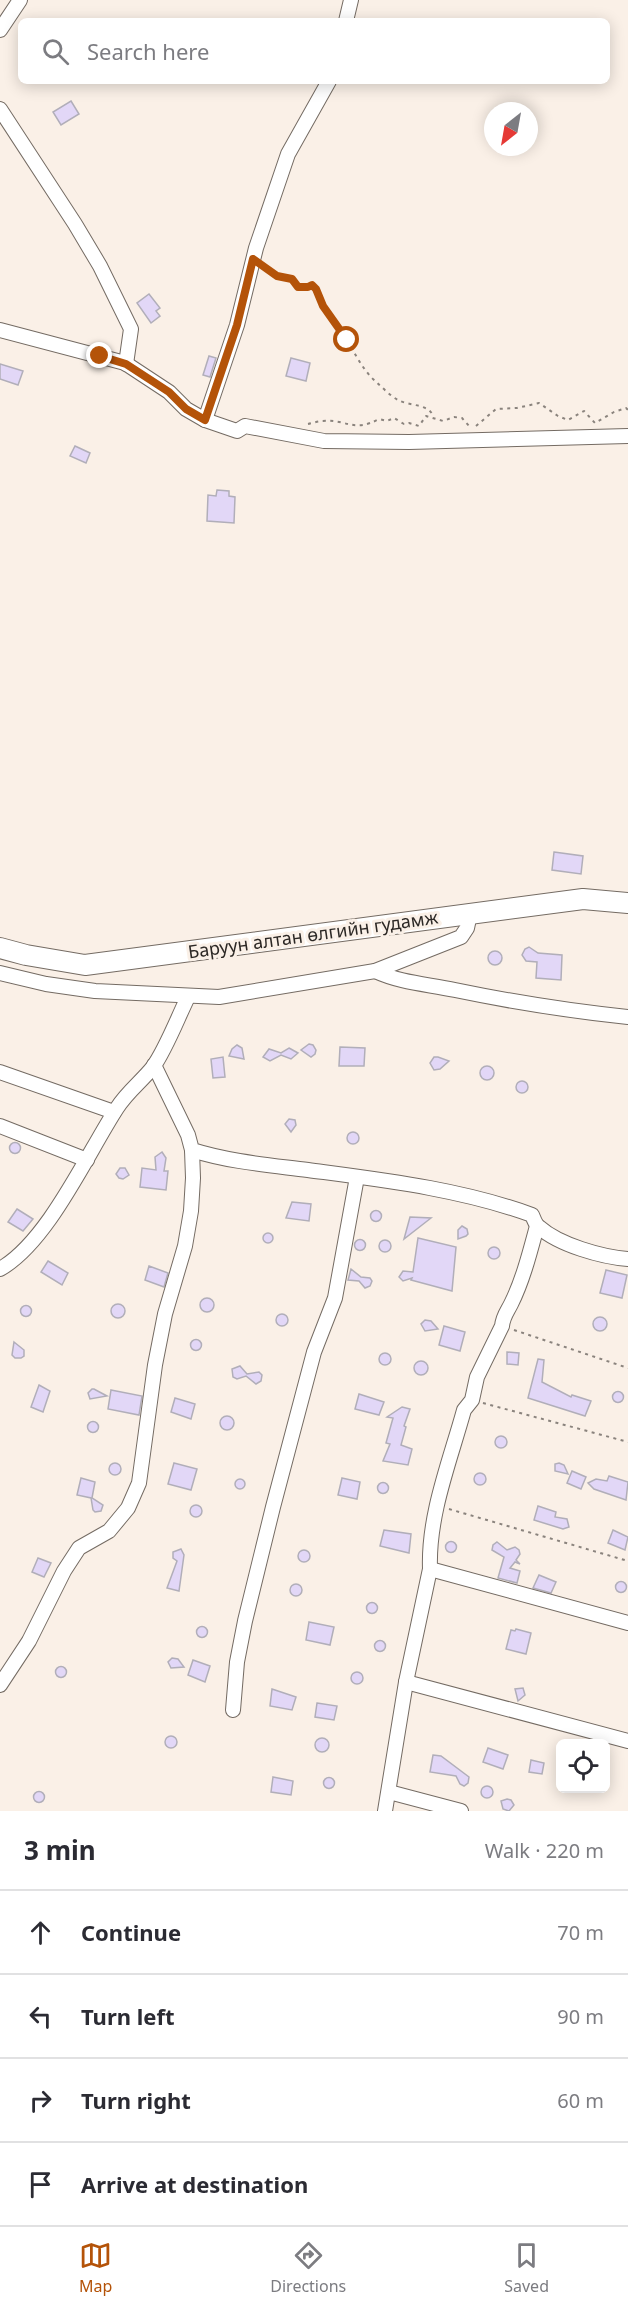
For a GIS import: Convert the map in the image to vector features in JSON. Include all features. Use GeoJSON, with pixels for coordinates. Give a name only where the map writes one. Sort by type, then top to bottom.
{"type":"FeatureCollection","features":[{"type":"Feature","properties":{"kind":"main road","name":"Баруун алтан өлгийн гудамж"},"geometry":{"type":"LineString","coordinates":[[0,948],[85,965],[583,899],[628,903]]}},
{"type":"Feature","properties":{"kind":"street"},"geometry":{"type":"LineString","coordinates":[[0,30],[20,0]]}},
{"type":"Feature","properties":{"kind":"street"},"geometry":{"type":"LineString","coordinates":[[347,18],[351,0]]}},
{"type":"Feature","properties":{"kind":"street"},"geometry":{"type":"LineString","coordinates":[[205,420],[237,325],[253,259],[288,154],[326,84]]}},
{"type":"Feature","properties":{"kind":"street"},"geometry":{"type":"LineString","coordinates":[[0,109],[75,224],[100,266],[131,328],[126,364]]}},
{"type":"Feature","properties":{"kind":"street"},"geometry":{"type":"LineString","coordinates":[[0,330],[126,364],[169,392],[186,409],[205,420],[237,430],[245,426],[324,441],[410,442],[628,436]]}},
{"type":"Feature","properties":{"kind":"street"},"geometry":{"type":"LineString","coordinates":[[0,973],[46,984],[95,991],[219,997],[375,971],[460,937],[467,927],[470,914]]}},
{"type":"Feature","properties":{"kind":"street"},"geometry":{"type":"LineString","coordinates":[[375,971],[395,980],[410,981],[473,995],[552,1009],[628,1017]]}},
{"type":"Feature","properties":{"kind":"street"},"geometry":{"type":"LineString","coordinates":[[0,1269],[14,1261],[46,1223],[87,1160],[114,1112],[154,1065],[188,997]]}},
{"type":"Feature","properties":{"kind":"street"},"geometry":{"type":"LineString","coordinates":[[0,1685],[29,1641],[64,1570],[79,1548],[109,1531],[128,1508],[139,1483],[161,1334],[185,1246],[191,1211],[193,1178],[192,1150],[188,1135],[154,1065]]}},
{"type":"Feature","properties":{"kind":"street"},"geometry":{"type":"LineString","coordinates":[[0,1072],[114,1112]]}},
{"type":"Feature","properties":{"kind":"street"},"geometry":{"type":"LineString","coordinates":[[0,1126],[87,1160]]}},
{"type":"Feature","properties":{"kind":"street"},"geometry":{"type":"LineString","coordinates":[[192,1150],[220,1159],[480,1198],[532,1215],[537,1226],[560,1241],[614,1258],[628,1259]]}},
{"type":"Feature","properties":{"kind":"street"},"geometry":{"type":"LineString","coordinates":[[233,1710],[237,1662],[245,1621],[314,1352],[335,1298],[357,1178]]}},
{"type":"Feature","properties":{"kind":"street"},"geometry":{"type":"LineString","coordinates":[[386,1811],[418,1615],[430,1569],[429,1552],[438,1506],[464,1410],[472,1400],[477,1377],[502,1326],[502,1317],[511,1304],[531,1251],[537,1226]]}},
{"type":"Feature","properties":{"kind":"street"},"geometry":{"type":"LineString","coordinates":[[430,1569],[628,1623]]}},
{"type":"Feature","properties":{"kind":"street"},"geometry":{"type":"LineString","coordinates":[[406,1682],[628,1741]]}},
{"type":"Feature","properties":{"kind":"street"},"geometry":{"type":"LineString","coordinates":[[389,1792],[461,1811]]}},
{"type":"Feature","properties":{"kind":"path"},"geometry":{"type":"LineString","coordinates":[[253,259],[277,276],[292,279],[298,287],[312,285],[354,354],[372,377],[391,396],[401,402],[427,408],[432,412],[433,417]]}},
{"type":"Feature","properties":{"kind":"path"},"geometry":{"type":"LineString","coordinates":[[301,425],[322,421],[354,426],[369,424],[379,419],[387,421],[394,418],[404,424],[419,426],[426,416],[443,421],[454,417],[462,418],[471,428],[479,425],[496,409],[511,409],[539,403],[568,420],[584,411],[595,423],[614,412],[626,408],[628,410]]}},
{"type":"Feature","properties":{"kind":"path"},"geometry":{"type":"LineString","coordinates":[[502,1326],[628,1368]]}},
{"type":"Feature","properties":{"kind":"path"},"geometry":{"type":"LineString","coordinates":[[472,1400],[628,1442]]}},
{"type":"Feature","properties":{"kind":"path"},"geometry":{"type":"LineString","coordinates":[[438,1506],[628,1562]]}},
{"type":"Feature","properties":{"kind":"building"},"geometry":{"type":"Polygon","coordinates":[[[71,101],[79,114],[61,125],[53,112],[71,101]]]}},
{"type":"Feature","properties":{"kind":"building"},"geometry":{"type":"Polygon","coordinates":[[[149,294],[160,308],[156,311],[160,316],[151,323],[137,303],[149,294]]]}},
{"type":"Feature","properties":{"kind":"building"},"geometry":{"type":"Polygon","coordinates":[[[209,356],[216,358],[210,377],[203,375],[209,356]]]}},
{"type":"Feature","properties":{"kind":"building"},"geometry":{"type":"Polygon","coordinates":[[[291,358],[310,363],[306,381],[286,376],[291,358]]]}},
{"type":"Feature","properties":{"kind":"building"},"geometry":{"type":"Polygon","coordinates":[[[0,364],[23,371],[18,385],[0,379],[0,364]]]}},
{"type":"Feature","properties":{"kind":"building"},"geometry":{"type":"Polygon","coordinates":[[[75,446],[90,453],[86,463],[70,456],[75,446]]]}},
{"type":"Feature","properties":{"kind":"building"},"geometry":{"type":"Polygon","coordinates":[[[217,490],[229,491],[229,496],[235,497],[234,523],[207,521],[208,495],[216,496],[217,490]]]}},
{"type":"Feature","properties":{"kind":"building"},"geometry":{"type":"Polygon","coordinates":[[[554,852],[583,856],[581,874],[552,870],[554,852]]]}},
{"type":"Feature","properties":{"kind":"building"},"geometry":{"type":"Polygon","coordinates":[[[529,947],[538,953],[562,955],[561,980],[536,978],[537,962],[526,961],[522,955],[529,947]]]}},
{"type":"Feature","properties":{"kind":"building"},"geometry":{"type":"Polygon","coordinates":[[[495,951],[500,953],[502,958],[500,963],[495,965],[490,963],[488,958],[490,953],[495,951]]]}},
{"type":"Feature","properties":{"kind":"building"},"geometry":{"type":"Polygon","coordinates":[[[309,1044],[313,1045],[316,1050],[311,1057],[301,1050],[309,1044]]]}},
{"type":"Feature","properties":{"kind":"building"},"geometry":{"type":"Polygon","coordinates":[[[237,1045],[242,1048],[244,1059],[229,1056],[237,1045]]]}},
{"type":"Feature","properties":{"kind":"building"},"geometry":{"type":"Polygon","coordinates":[[[340,1047],[365,1048],[364,1066],[339,1066],[340,1047]]]}},
{"type":"Feature","properties":{"kind":"building"},"geometry":{"type":"Polygon","coordinates":[[[289,1048],[298,1053],[291,1059],[281,1055],[270,1061],[263,1057],[269,1049],[281,1053],[289,1048]]]}},
{"type":"Feature","properties":{"kind":"building"},"geometry":{"type":"Polygon","coordinates":[[[223,1057],[225,1077],[213,1078],[211,1059],[223,1057]]]}},
{"type":"Feature","properties":{"kind":"building"},"geometry":{"type":"Polygon","coordinates":[[[434,1057],[449,1061],[440,1069],[434,1070],[430,1063],[434,1057]]]}},
{"type":"Feature","properties":{"kind":"building"},"geometry":{"type":"Polygon","coordinates":[[[487,1066],[492,1068],[494,1073],[492,1078],[487,1080],[482,1078],[480,1073],[482,1068],[487,1066]]]}},
{"type":"Feature","properties":{"kind":"building"},"geometry":{"type":"Polygon","coordinates":[[[522,1081],[528,1087],[522,1093],[516,1087],[522,1081]]]}},
{"type":"Feature","properties":{"kind":"building"},"geometry":{"type":"Polygon","coordinates":[[[289,1119],[295,1120],[296,1125],[291,1132],[285,1124],[289,1119]]]}},
{"type":"Feature","properties":{"kind":"building"},"geometry":{"type":"Polygon","coordinates":[[[353,1132],[359,1138],[353,1144],[347,1138],[353,1132]]]}},
{"type":"Feature","properties":{"kind":"building"},"geometry":{"type":"Polygon","coordinates":[[[15,1143],[19,1144],[19,1152],[15,1153],[11,1152],[10,1148],[11,1144],[15,1143]]]}},
{"type":"Feature","properties":{"kind":"building"},"geometry":{"type":"Polygon","coordinates":[[[162,1152],[166,1158],[164,1171],[168,1171],[166,1190],[140,1187],[142,1168],[156,1170],[155,1157],[162,1152]]]}},
{"type":"Feature","properties":{"kind":"building"},"geometry":{"type":"Polygon","coordinates":[[[120,1168],[125,1168],[129,1175],[123,1179],[116,1174],[120,1168]]]}},
{"type":"Feature","properties":{"kind":"building"},"geometry":{"type":"Polygon","coordinates":[[[292,1202],[311,1204],[309,1221],[286,1218],[292,1202]]]}},
{"type":"Feature","properties":{"kind":"building"},"geometry":{"type":"Polygon","coordinates":[[[17,1209],[33,1219],[23,1231],[8,1222],[17,1209]]]}},
{"type":"Feature","properties":{"kind":"building"},"geometry":{"type":"Polygon","coordinates":[[[376,1211],[380,1212],[380,1220],[376,1221],[372,1220],[371,1216],[372,1212],[376,1211]]]}},
{"type":"Feature","properties":{"kind":"building"},"geometry":{"type":"Polygon","coordinates":[[[410,1217],[431,1218],[404,1239],[410,1217]]]}},
{"type":"Feature","properties":{"kind":"building"},"geometry":{"type":"Polygon","coordinates":[[[462,1226],[467,1229],[468,1234],[458,1239],[458,1230],[462,1226]]]}},
{"type":"Feature","properties":{"kind":"building"},"geometry":{"type":"Polygon","coordinates":[[[268,1233],[272,1234],[272,1242],[268,1243],[264,1242],[263,1238],[264,1234],[268,1233]]]}},
{"type":"Feature","properties":{"kind":"building"},"geometry":{"type":"Polygon","coordinates":[[[418,1238],[456,1247],[452,1291],[411,1280],[412,1278],[403,1281],[399,1277],[403,1271],[413,1272],[418,1238]]]}},
{"type":"Feature","properties":{"kind":"building"},"geometry":{"type":"Polygon","coordinates":[[[360,1240],[364,1241],[364,1249],[360,1250],[356,1249],[355,1245],[356,1241],[360,1240]]]}},
{"type":"Feature","properties":{"kind":"building"},"geometry":{"type":"Polygon","coordinates":[[[385,1240],[391,1246],[385,1252],[379,1246],[385,1240]]]}},
{"type":"Feature","properties":{"kind":"building"},"geometry":{"type":"Polygon","coordinates":[[[494,1247],[500,1253],[494,1259],[488,1253],[494,1247]]]}},
{"type":"Feature","properties":{"kind":"building"},"geometry":{"type":"Polygon","coordinates":[[[48,1261],[68,1273],[62,1285],[41,1272],[48,1261]]]}},
{"type":"Feature","properties":{"kind":"building"},"geometry":{"type":"Polygon","coordinates":[[[149,1266],[168,1273],[164,1287],[145,1280],[149,1266]]]}},
{"type":"Feature","properties":{"kind":"building"},"geometry":{"type":"Polygon","coordinates":[[[351,1269],[361,1277],[370,1278],[372,1281],[370,1286],[365,1288],[359,1281],[348,1280],[351,1269]]]}},
{"type":"Feature","properties":{"kind":"building"},"geometry":{"type":"Polygon","coordinates":[[[606,1270],[627,1275],[622,1298],[600,1293],[606,1270]]]}},
{"type":"Feature","properties":{"kind":"building"},"geometry":{"type":"Polygon","coordinates":[[[207,1298],[212,1300],[214,1305],[212,1310],[207,1312],[202,1310],[200,1305],[202,1300],[207,1298]]]}},
{"type":"Feature","properties":{"kind":"building"},"geometry":{"type":"Polygon","coordinates":[[[118,1304],[123,1306],[125,1311],[123,1316],[118,1318],[113,1316],[111,1311],[113,1306],[118,1304]]]}},
{"type":"Feature","properties":{"kind":"building"},"geometry":{"type":"Polygon","coordinates":[[[26,1305],[32,1311],[26,1317],[20,1311],[26,1305]]]}},
{"type":"Feature","properties":{"kind":"building"},"geometry":{"type":"Polygon","coordinates":[[[284,1314],[288,1320],[284,1326],[280,1326],[276,1318],[284,1314]]]}},
{"type":"Feature","properties":{"kind":"building"},"geometry":{"type":"Polygon","coordinates":[[[600,1317],[605,1319],[607,1324],[605,1329],[600,1331],[595,1329],[593,1324],[595,1319],[600,1317]]]}},
{"type":"Feature","properties":{"kind":"building"},"geometry":{"type":"Polygon","coordinates":[[[425,1320],[431,1321],[438,1329],[425,1331],[421,1324],[425,1320]]]}},
{"type":"Feature","properties":{"kind":"building"},"geometry":{"type":"Polygon","coordinates":[[[444,1326],[465,1332],[460,1351],[439,1345],[444,1326]]]}},
{"type":"Feature","properties":{"kind":"building"},"geometry":{"type":"Polygon","coordinates":[[[196,1340],[200,1341],[200,1349],[196,1350],[192,1349],[191,1345],[192,1341],[196,1340]]]}},
{"type":"Feature","properties":{"kind":"building"},"geometry":{"type":"Polygon","coordinates":[[[14,1342],[24,1350],[24,1356],[21,1358],[15,1358],[12,1355],[14,1342]]]}},
{"type":"Feature","properties":{"kind":"building"},"geometry":{"type":"Polygon","coordinates":[[[507,1352],[519,1353],[518,1365],[507,1364],[507,1352]]]}},
{"type":"Feature","properties":{"kind":"building"},"geometry":{"type":"Polygon","coordinates":[[[385,1353],[391,1359],[385,1365],[379,1359],[385,1353]]]}},
{"type":"Feature","properties":{"kind":"building"},"geometry":{"type":"Polygon","coordinates":[[[538,1359],[544,1360],[542,1382],[571,1397],[572,1395],[591,1401],[585,1416],[528,1398],[538,1359]]]}},
{"type":"Feature","properties":{"kind":"building"},"geometry":{"type":"Polygon","coordinates":[[[421,1361],[426,1363],[428,1368],[426,1373],[421,1375],[416,1373],[414,1368],[416,1363],[421,1361]]]}},
{"type":"Feature","properties":{"kind":"building"},"geometry":{"type":"Polygon","coordinates":[[[240,1366],[247,1374],[259,1372],[262,1375],[261,1381],[256,1384],[246,1376],[237,1379],[233,1377],[232,1369],[240,1366]]]}},
{"type":"Feature","properties":{"kind":"building"},"geometry":{"type":"Polygon","coordinates":[[[39,1385],[50,1391],[43,1412],[31,1407],[39,1385]]]}},
{"type":"Feature","properties":{"kind":"building"},"geometry":{"type":"Polygon","coordinates":[[[92,1389],[107,1396],[90,1399],[88,1393],[92,1389]]]}},
{"type":"Feature","properties":{"kind":"building"},"geometry":{"type":"Polygon","coordinates":[[[111,1390],[142,1396],[139,1415],[108,1409],[111,1390]]]}},
{"type":"Feature","properties":{"kind":"building"},"geometry":{"type":"Polygon","coordinates":[[[618,1392],[622,1393],[622,1401],[618,1402],[614,1401],[613,1397],[614,1393],[618,1392]]]}},
{"type":"Feature","properties":{"kind":"building"},"geometry":{"type":"Polygon","coordinates":[[[359,1394],[384,1402],[379,1415],[355,1409],[359,1394]]]}},
{"type":"Feature","properties":{"kind":"building"},"geometry":{"type":"Polygon","coordinates":[[[175,1398],[195,1404],[191,1419],[171,1412],[175,1398]]]}},
{"type":"Feature","properties":{"kind":"building"},"geometry":{"type":"Polygon","coordinates":[[[402,1407],[410,1409],[401,1445],[412,1449],[408,1465],[383,1461],[390,1444],[386,1443],[393,1418],[387,1417],[402,1407]]]}},
{"type":"Feature","properties":{"kind":"building"},"geometry":{"type":"Polygon","coordinates":[[[227,1416],[232,1418],[234,1423],[232,1428],[227,1430],[222,1428],[220,1423],[222,1418],[227,1416]]]}},
{"type":"Feature","properties":{"kind":"building"},"geometry":{"type":"Polygon","coordinates":[[[93,1422],[97,1423],[97,1431],[93,1432],[89,1431],[88,1427],[89,1423],[93,1422]]]}},
{"type":"Feature","properties":{"kind":"building"},"geometry":{"type":"Polygon","coordinates":[[[501,1436],[507,1442],[501,1448],[495,1442],[501,1436]]]}},
{"type":"Feature","properties":{"kind":"building"},"geometry":{"type":"Polygon","coordinates":[[[117,1463],[121,1469],[117,1475],[113,1475],[109,1467],[117,1463]]]}},
{"type":"Feature","properties":{"kind":"building"},"geometry":{"type":"Polygon","coordinates":[[[174,1463],[197,1469],[191,1490],[168,1484],[174,1463]]]}},
{"type":"Feature","properties":{"kind":"building"},"geometry":{"type":"Polygon","coordinates":[[[555,1464],[564,1465],[568,1474],[555,1471],[555,1464]]]}},
{"type":"Feature","properties":{"kind":"building"},"geometry":{"type":"Polygon","coordinates":[[[572,1471],[586,1477],[581,1489],[567,1483],[572,1471]]]}},
{"type":"Feature","properties":{"kind":"building"},"geometry":{"type":"Polygon","coordinates":[[[482,1473],[486,1479],[482,1485],[478,1485],[474,1477],[482,1473]]]}},
{"type":"Feature","properties":{"kind":"building"},"geometry":{"type":"Polygon","coordinates":[[[609,1476],[628,1482],[626,1500],[594,1489],[588,1483],[596,1479],[607,1481],[609,1476]]]}},
{"type":"Feature","properties":{"kind":"building"},"geometry":{"type":"Polygon","coordinates":[[[81,1478],[95,1482],[92,1498],[103,1505],[101,1511],[93,1510],[91,1498],[77,1495],[81,1478]]]}},
{"type":"Feature","properties":{"kind":"building"},"geometry":{"type":"Polygon","coordinates":[[[342,1478],[360,1482],[357,1499],[338,1495],[342,1478]]]}},
{"type":"Feature","properties":{"kind":"building"},"geometry":{"type":"Polygon","coordinates":[[[240,1479],[244,1480],[244,1488],[240,1489],[236,1488],[235,1484],[236,1480],[240,1479]]]}},
{"type":"Feature","properties":{"kind":"building"},"geometry":{"type":"Polygon","coordinates":[[[383,1482],[389,1488],[383,1494],[377,1488],[383,1482]]]}},
{"type":"Feature","properties":{"kind":"building"},"geometry":{"type":"Polygon","coordinates":[[[196,1505],[202,1511],[196,1517],[190,1511],[196,1505]]]}},
{"type":"Feature","properties":{"kind":"building"},"geometry":{"type":"Polygon","coordinates":[[[538,1506],[556,1512],[555,1517],[567,1519],[569,1527],[563,1529],[534,1520],[538,1506]]]}},
{"type":"Feature","properties":{"kind":"building"},"geometry":{"type":"Polygon","coordinates":[[[384,1530],[411,1534],[409,1553],[380,1546],[384,1530]]]}},
{"type":"Feature","properties":{"kind":"building"},"geometry":{"type":"Polygon","coordinates":[[[613,1530],[628,1537],[625,1550],[608,1543],[613,1530]]]}},
{"type":"Feature","properties":{"kind":"building"},"geometry":{"type":"Polygon","coordinates":[[[451,1542],[455,1543],[455,1551],[451,1552],[447,1551],[446,1547],[447,1543],[451,1542]]]}},
{"type":"Feature","properties":{"kind":"building"},"geometry":{"type":"Polygon","coordinates":[[[497,1542],[507,1550],[515,1547],[519,1550],[520,1554],[516,1560],[520,1564],[515,1562],[510,1568],[520,1571],[517,1583],[498,1578],[504,1557],[492,1550],[493,1545],[497,1542]]]}},
{"type":"Feature","properties":{"kind":"building"},"geometry":{"type":"Polygon","coordinates":[[[181,1549],[184,1555],[179,1591],[167,1588],[177,1561],[173,1558],[173,1552],[181,1549]]]}},
{"type":"Feature","properties":{"kind":"building"},"geometry":{"type":"Polygon","coordinates":[[[304,1550],[310,1556],[304,1562],[298,1556],[304,1550]]]}},
{"type":"Feature","properties":{"kind":"building"},"geometry":{"type":"Polygon","coordinates":[[[38,1558],[51,1563],[44,1577],[32,1572],[38,1558]]]}},
{"type":"Feature","properties":{"kind":"building"},"geometry":{"type":"Polygon","coordinates":[[[539,1575],[556,1582],[551,1593],[533,1588],[539,1575]]]}},
{"type":"Feature","properties":{"kind":"building"},"geometry":{"type":"Polygon","coordinates":[[[621,1582],[625,1583],[625,1591],[621,1592],[617,1591],[616,1587],[617,1583],[621,1582]]]}},
{"type":"Feature","properties":{"kind":"building"},"geometry":{"type":"Polygon","coordinates":[[[298,1584],[302,1590],[298,1596],[294,1596],[290,1588],[298,1584]]]}},
{"type":"Feature","properties":{"kind":"building"},"geometry":{"type":"Polygon","coordinates":[[[372,1603],[376,1604],[376,1612],[372,1613],[368,1612],[367,1608],[368,1604],[372,1603]]]}},
{"type":"Feature","properties":{"kind":"building"},"geometry":{"type":"Polygon","coordinates":[[[309,1622],[334,1627],[330,1645],[306,1640],[309,1622]]]}},
{"type":"Feature","properties":{"kind":"building"},"geometry":{"type":"Polygon","coordinates":[[[202,1627],[206,1628],[206,1636],[202,1637],[198,1636],[197,1632],[198,1628],[202,1627]]]}},
{"type":"Feature","properties":{"kind":"building"},"geometry":{"type":"Polygon","coordinates":[[[511,1630],[531,1633],[526,1654],[506,1649],[511,1630]]]}},
{"type":"Feature","properties":{"kind":"building"},"geometry":{"type":"Polygon","coordinates":[[[380,1640],[386,1646],[380,1652],[374,1646],[380,1640]]]}},
{"type":"Feature","properties":{"kind":"building"},"geometry":{"type":"Polygon","coordinates":[[[172,1658],[178,1659],[184,1667],[171,1668],[168,1662],[172,1658]]]}},
{"type":"Feature","properties":{"kind":"building"},"geometry":{"type":"Polygon","coordinates":[[[193,1660],[210,1666],[205,1682],[188,1675],[193,1660]]]}},
{"type":"Feature","properties":{"kind":"building"},"geometry":{"type":"Polygon","coordinates":[[[61,1667],[65,1668],[65,1676],[61,1677],[57,1676],[56,1672],[57,1668],[61,1667]]]}},
{"type":"Feature","properties":{"kind":"building"},"geometry":{"type":"Polygon","coordinates":[[[359,1672],[363,1678],[359,1684],[355,1684],[351,1676],[359,1672]]]}},
{"type":"Feature","properties":{"kind":"building"},"geometry":{"type":"Polygon","coordinates":[[[523,1688],[525,1695],[518,1701],[515,1689],[523,1688]]]}},
{"type":"Feature","properties":{"kind":"building"},"geometry":{"type":"Polygon","coordinates":[[[272,1689],[296,1697],[292,1710],[270,1706],[272,1689]]]}},
{"type":"Feature","properties":{"kind":"building"},"geometry":{"type":"Polygon","coordinates":[[[317,1703],[337,1706],[334,1720],[315,1717],[317,1703]]]}},
{"type":"Feature","properties":{"kind":"building"},"geometry":{"type":"Polygon","coordinates":[[[171,1736],[177,1742],[171,1748],[165,1742],[171,1736]]]}},
{"type":"Feature","properties":{"kind":"building"},"geometry":{"type":"Polygon","coordinates":[[[322,1738],[327,1740],[329,1745],[327,1750],[322,1752],[317,1750],[315,1745],[317,1740],[322,1738]]]}},
{"type":"Feature","properties":{"kind":"building"},"geometry":{"type":"Polygon","coordinates":[[[488,1748],[508,1755],[503,1769],[483,1762],[488,1748]]]}},
{"type":"Feature","properties":{"kind":"building"},"geometry":{"type":"Polygon","coordinates":[[[433,1755],[441,1756],[469,1777],[468,1783],[464,1786],[460,1784],[456,1776],[430,1772],[433,1755]]]}},
{"type":"Feature","properties":{"kind":"building"},"geometry":{"type":"Polygon","coordinates":[[[531,1760],[544,1763],[542,1774],[529,1772],[531,1760]]]}},
{"type":"Feature","properties":{"kind":"building"},"geometry":{"type":"Polygon","coordinates":[[[273,1777],[293,1781],[291,1795],[271,1792],[273,1777]]]}},
{"type":"Feature","properties":{"kind":"building"},"geometry":{"type":"Polygon","coordinates":[[[329,1777],[335,1783],[329,1789],[323,1783],[329,1777]]]}},
{"type":"Feature","properties":{"kind":"building"},"geometry":{"type":"Polygon","coordinates":[[[487,1786],[493,1792],[487,1798],[481,1792],[487,1786]]]}},
{"type":"Feature","properties":{"kind":"building"},"geometry":{"type":"Polygon","coordinates":[[[39,1792],[43,1793],[43,1801],[39,1802],[35,1801],[34,1797],[35,1793],[39,1792]]]}},
{"type":"Feature","properties":{"kind":"building"},"geometry":{"type":"Polygon","coordinates":[[[511,1800],[514,1805],[509,1811],[503,1809],[501,1801],[511,1800]]]}},
{"type":"Feature","properties":{"kind":"route"},"geometry":{"type":"LineString","coordinates":[[100,356],[126,364],[169,392],[186,409],[205,420],[237,325],[253,259],[277,276],[292,279],[298,287],[312,285],[323,306],[347,340]]}}]}
